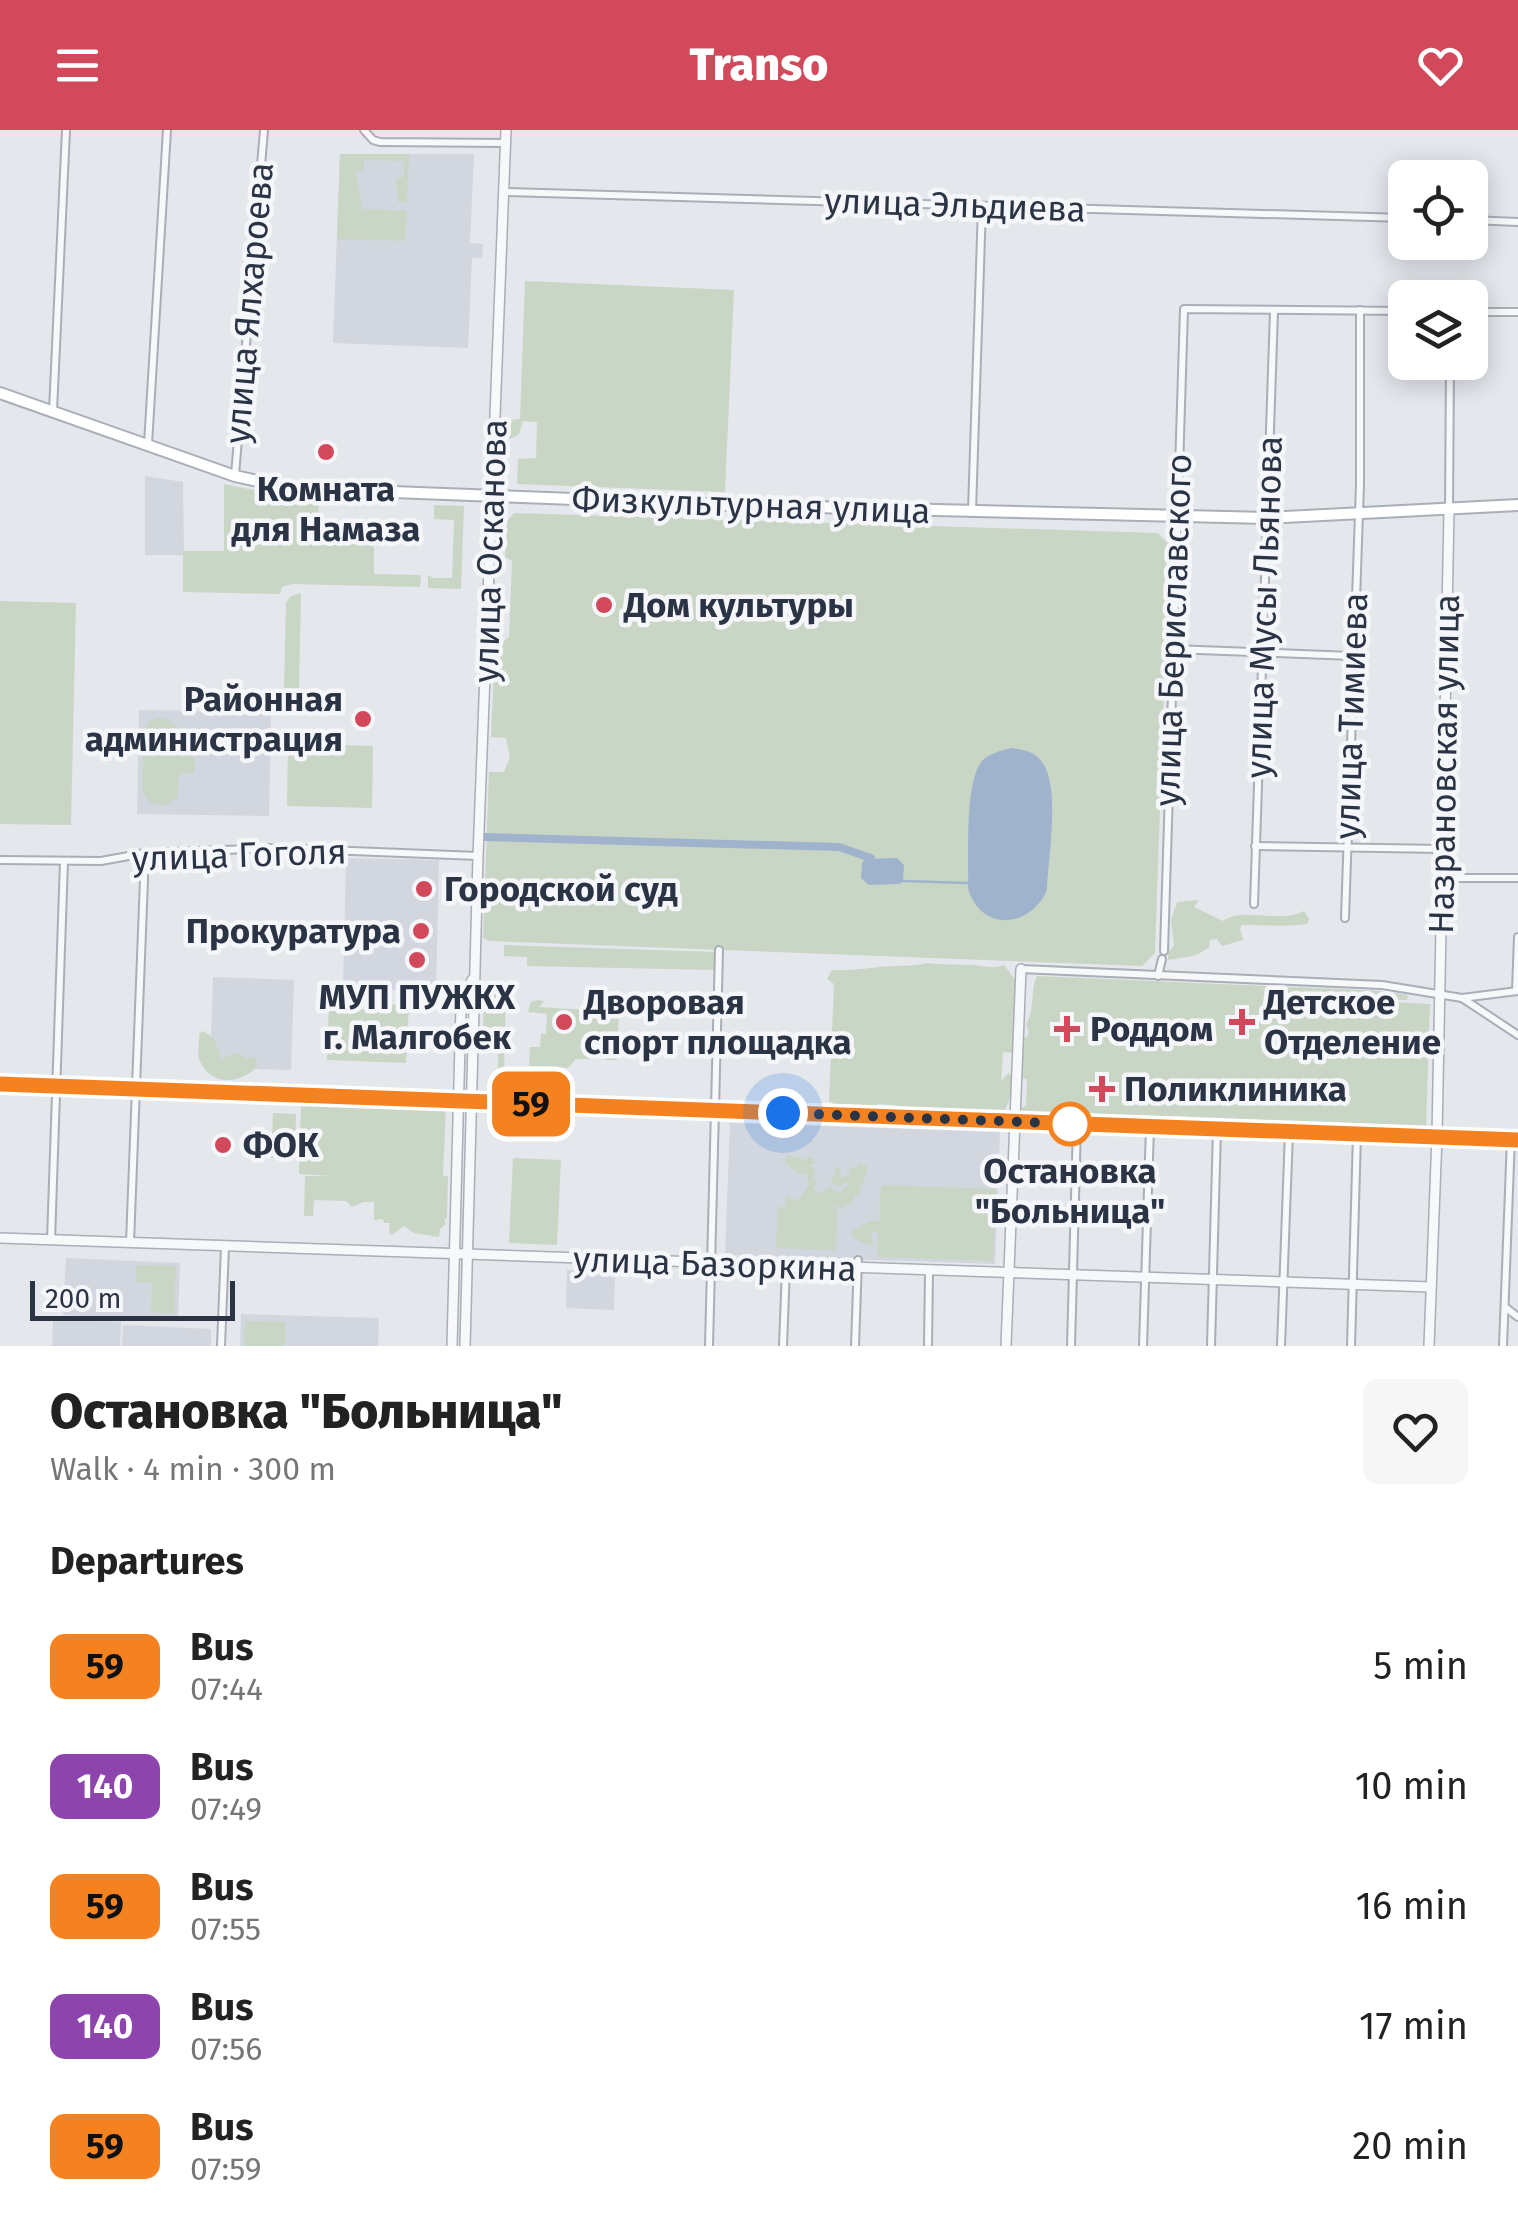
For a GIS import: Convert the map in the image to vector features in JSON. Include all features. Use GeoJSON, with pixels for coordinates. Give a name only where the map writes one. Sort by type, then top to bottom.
{"type":"FeatureCollection","features":[{"type":"Feature","properties":{"kind":"main road","name":"Физкультурная улица"},"geometry":{"type":"LineString","coordinates":[[0,393],[235,476],[289,488],[972,512],[1267,518],[1518,505]]}},
{"type":"Feature","properties":{"kind":"street"},"geometry":{"type":"LineString","coordinates":[[53,412],[66,130]]}},
{"type":"Feature","properties":{"kind":"street"},"geometry":{"type":"LineString","coordinates":[[148,446],[168,130]]}},
{"type":"Feature","properties":{"kind":"street","name":"улица Ялхароева"},"geometry":{"type":"LineString","coordinates":[[235,476],[264,130]]}},
{"type":"Feature","properties":{"kind":"street"},"geometry":{"type":"LineString","coordinates":[[364,130],[380,142],[506,143]]}},
{"type":"Feature","properties":{"kind":"street","name":"улица Осканова"},"geometry":{"type":"LineString","coordinates":[[465,1346],[474,972],[506,130]]}},
{"type":"Feature","properties":{"kind":"street","name":"улица Эльдиева"},"geometry":{"type":"LineString","coordinates":[[505,192],[1388,218]]}},
{"type":"Feature","properties":{"kind":"street"},"geometry":{"type":"LineString","coordinates":[[972,512],[982,206]]}},
{"type":"Feature","properties":{"kind":"street"},"geometry":{"type":"LineString","coordinates":[[1488,221],[1518,222]]}},
{"type":"Feature","properties":{"kind":"street","name":"улица Бериславского"},"geometry":{"type":"LineString","coordinates":[[1158,976],[1163,955],[1184,309],[1274,310]]}},
{"type":"Feature","properties":{"kind":"street"},"geometry":{"type":"LineString","coordinates":[[1274,310],[1388,311]]}},
{"type":"Feature","properties":{"kind":"street","name":"улица Мусы Льянова"},"geometry":{"type":"LineString","coordinates":[[1254,904],[1274,310]]}},
{"type":"Feature","properties":{"kind":"street","name":"улица Тимиева"},"geometry":{"type":"LineString","coordinates":[[1345,918],[1360,310]]}},
{"type":"Feature","properties":{"kind":"street"},"geometry":{"type":"LineString","coordinates":[[1488,312],[1518,312]]}},
{"type":"Feature","properties":{"kind":"street","name":"Назрановская улица"},"geometry":{"type":"LineString","coordinates":[[1428,1346],[1437,1136],[1450,380]]}},
{"type":"Feature","properties":{"kind":"street"},"geometry":{"type":"LineString","coordinates":[[1172,649],[1353,656]]}},
{"type":"Feature","properties":{"kind":"street"},"geometry":{"type":"LineString","coordinates":[[1255,846],[1442,849]]}},
{"type":"Feature","properties":{"kind":"street","name":"улица Гоголя"},"geometry":{"type":"LineString","coordinates":[[0,860],[101,861],[145,853],[276,848],[478,856]]}},
{"type":"Feature","properties":{"kind":"street"},"geometry":{"type":"LineString","coordinates":[[130,1243],[145,853]]}},
{"type":"Feature","properties":{"kind":"street"},"geometry":{"type":"LineString","coordinates":[[51,1240],[64,861]]}},
{"type":"Feature","properties":{"kind":"street"},"geometry":{"type":"LineString","coordinates":[[1442,878],[1518,878]]}},
{"type":"Feature","properties":{"kind":"street"},"geometry":{"type":"LineString","coordinates":[[1006,1346],[1021,969],[1382,985],[1462,998],[1517,991],[1518,937]]}},
{"type":"Feature","properties":{"kind":"street"},"geometry":{"type":"LineString","coordinates":[[709,1346],[719,950]]}},
{"type":"Feature","properties":{"kind":"street","name":"улица Осканова"},"geometry":{"type":"LineString","coordinates":[[452,1346],[461,1007],[474,972]]}},
{"type":"Feature","properties":{"kind":"street"},"geometry":{"type":"LineString","coordinates":[[1462,998],[1518,1034]]}},
{"type":"Feature","properties":{"kind":"street"},"geometry":{"type":"LineString","coordinates":[[0,1084],[1515,1139],[1503,1346]]}},
{"type":"Feature","properties":{"kind":"street"},"geometry":{"type":"LineString","coordinates":[[1071,1346],[1077,1124]]}},
{"type":"Feature","properties":{"kind":"street"},"geometry":{"type":"LineString","coordinates":[[1143,1346],[1150,1126]]}},
{"type":"Feature","properties":{"kind":"street"},"geometry":{"type":"LineString","coordinates":[[1211,1346],[1217,1129]]}},
{"type":"Feature","properties":{"kind":"street"},"geometry":{"type":"LineString","coordinates":[[1281,1346],[1288,1132]]}},
{"type":"Feature","properties":{"kind":"street"},"geometry":{"type":"LineString","coordinates":[[1351,1346],[1357,1134]]}},
{"type":"Feature","properties":{"kind":"street"},"geometry":{"type":"LineString","coordinates":[[1508,1217],[1518,1224]]}},
{"type":"Feature","properties":{"kind":"street","name":"улица Базоркина"},"geometry":{"type":"LineString","coordinates":[[0,1238],[712,1264],[858,1264],[929,1272],[1431,1287]]}},
{"type":"Feature","properties":{"kind":"street"},"geometry":{"type":"LineString","coordinates":[[221,1346],[225,1247]]}},
{"type":"Feature","properties":{"kind":"street"},"geometry":{"type":"LineString","coordinates":[[855,1346],[858,1264]]}},
{"type":"Feature","properties":{"kind":"street"},"geometry":{"type":"LineString","coordinates":[[784,1346],[786,1266]]}},
{"type":"Feature","properties":{"kind":"street"},"geometry":{"type":"LineString","coordinates":[[928,1346],[929,1272]]}},
{"type":"Feature","properties":{"kind":"street"},"geometry":{"type":"LineString","coordinates":[[1505,1306],[1518,1317]]}},
{"type":"Feature","properties":{"kind":"shaded area"},"geometry":{"type":"Polygon","coordinates":[[[340,154],[474,154],[470,243],[483,244],[482,258],[472,258],[468,348],[333,343],[340,154]]]}},
{"type":"Feature","properties":{"kind":"shaded area"},"geometry":{"type":"Polygon","coordinates":[[[145,476],[183,482],[184,555],[145,555],[145,476]]]}},
{"type":"Feature","properties":{"kind":"shaded area"},"geometry":{"type":"Polygon","coordinates":[[[139,710],[271,712],[269,816],[137,814],[139,710]]]}},
{"type":"Feature","properties":{"kind":"shaded area"},"geometry":{"type":"Polygon","coordinates":[[[346,858],[439,860],[436,991],[343,989],[346,858]]]}},
{"type":"Feature","properties":{"kind":"shaded area"},"geometry":{"type":"Polygon","coordinates":[[[213,977],[294,980],[291,1070],[210,1068],[213,977]]]}},
{"type":"Feature","properties":{"kind":"shaded area"},"geometry":{"type":"Polygon","coordinates":[[[730,1123],[1000,1132],[995,1264],[725,1255],[730,1123]]]}},
{"type":"Feature","properties":{"kind":"shaded area"},"geometry":{"type":"Polygon","coordinates":[[[66,1258],[180,1263],[178,1320],[63,1315],[66,1258]]]}},
{"type":"Feature","properties":{"kind":"shaded area"},"geometry":{"type":"Polygon","coordinates":[[[567,1270],[615,1271],[614,1310],[566,1308],[567,1270]]]}},
{"type":"Feature","properties":{"kind":"shaded area"},"geometry":{"type":"Polygon","coordinates":[[[241,1314],[379,1318],[378,1346],[240,1346],[241,1314]]]}},
{"type":"Feature","properties":{"kind":"shaded area"},"geometry":{"type":"Polygon","coordinates":[[[53,1319],[121,1322],[120,1346],[52,1346],[53,1319]]]}},
{"type":"Feature","properties":{"kind":"shaded area"},"geometry":{"type":"Polygon","coordinates":[[[123,1325],[211,1329],[211,1346],[122,1346],[123,1325]]]}},
{"type":"Feature","properties":{"kind":"green space"},"geometry":{"type":"Polygon","coordinates":[[[340,154],[409,154],[407,203],[398,202],[396,178],[404,177],[404,161],[364,160],[364,170],[356,171],[362,209],[407,211],[405,241],[337,239],[340,154]]]}},
{"type":"Feature","properties":{"kind":"green space"},"geometry":{"type":"Polygon","coordinates":[[[525,281],[734,290],[725,492],[517,484],[518,459],[536,458],[537,422],[523,421],[519,434],[510,439],[504,436],[502,428],[511,426],[511,420],[520,419],[525,281]]]}},
{"type":"Feature","properties":{"kind":"green space"},"geometry":{"type":"Polygon","coordinates":[[[224,484],[284,496],[319,496],[318,533],[369,535],[374,541],[374,574],[421,575],[420,587],[292,584],[282,587],[280,594],[183,592],[183,551],[224,551],[224,484]]]}},
{"type":"Feature","properties":{"kind":"green space"},"geometry":{"type":"Polygon","coordinates":[[[434,505],[464,506],[461,589],[428,588],[428,575],[452,578],[454,520],[434,519],[434,505]]]}},
{"type":"Feature","properties":{"kind":"green space"},"geometry":{"type":"Polygon","coordinates":[[[514,513],[1158,533],[1169,545],[1155,953],[1142,966],[483,938],[489,772],[504,772],[510,757],[506,738],[491,737],[495,647],[509,637],[512,561],[505,557],[507,521],[514,513]]]}},
{"type":"Feature","properties":{"kind":"green space"},"geometry":{"type":"Polygon","coordinates":[[[301,593],[299,688],[284,688],[286,603],[291,596],[301,593]]]}},
{"type":"Feature","properties":{"kind":"green space"},"geometry":{"type":"Polygon","coordinates":[[[0,601],[76,603],[71,825],[0,824],[0,601]]]}},
{"type":"Feature","properties":{"kind":"green space"},"geometry":{"type":"Polygon","coordinates":[[[157,718],[173,723],[180,738],[195,739],[194,773],[179,773],[177,798],[164,806],[150,803],[142,790],[144,731],[157,718]]]}},
{"type":"Feature","properties":{"kind":"green space"},"geometry":{"type":"Polygon","coordinates":[[[288,743],[373,746],[372,808],[287,806],[288,743]]]}},
{"type":"Feature","properties":{"kind":"green space"},"geometry":{"type":"Polygon","coordinates":[[[1199,900],[1194,907],[1223,921],[1240,915],[1284,916],[1304,911],[1309,919],[1307,924],[1300,925],[1242,925],[1243,940],[1222,946],[1217,939],[1210,940],[1209,947],[1199,953],[1168,960],[1168,952],[1174,946],[1171,920],[1177,902],[1199,900]]]}},
{"type":"Feature","properties":{"kind":"green space"},"geometry":{"type":"Polygon","coordinates":[[[504,945],[715,952],[715,970],[527,966],[527,957],[504,956],[504,945]]]}},
{"type":"Feature","properties":{"kind":"green space"},"geometry":{"type":"Polygon","coordinates":[[[926,963],[1004,965],[1016,981],[1013,1053],[1003,1052],[1001,1081],[1009,1073],[1014,1081],[1004,1112],[1001,1116],[974,1109],[955,1115],[899,1111],[896,1105],[877,1104],[872,1113],[835,1111],[829,1102],[834,984],[827,979],[832,970],[926,963]]]}},
{"type":"Feature","properties":{"kind":"green space"},"geometry":{"type":"Polygon","coordinates":[[[1037,976],[1408,995],[1407,1000],[1299,997],[1430,1004],[1426,1127],[1332,1123],[1326,1128],[1279,1127],[1267,1120],[1211,1118],[1202,1122],[1192,1117],[1024,1112],[1020,1109],[1026,1105],[1027,1079],[1018,1078],[1020,1037],[1029,1033],[1026,1024],[1037,976]]]}},
{"type":"Feature","properties":{"kind":"green space"},"geometry":{"type":"Polygon","coordinates":[[[493,980],[506,985],[504,1076],[516,1077],[515,1083],[498,1083],[498,1046],[490,1039],[490,1033],[483,1033],[484,985],[493,980]]]}},
{"type":"Feature","properties":{"kind":"green space"},"geometry":{"type":"Polygon","coordinates":[[[544,1001],[539,1007],[619,1012],[617,1060],[605,1060],[605,1054],[590,1055],[590,1059],[576,1059],[568,1068],[529,1066],[530,1047],[540,1047],[541,1034],[546,1034],[547,1014],[528,1012],[531,1002],[544,1001]]]}},
{"type":"Feature","properties":{"kind":"green space"},"geometry":{"type":"Polygon","coordinates":[[[329,1003],[341,1003],[342,1009],[378,1010],[379,1004],[409,1005],[406,1063],[327,1060],[329,1003]]]}},
{"type":"Feature","properties":{"kind":"green space"},"geometry":{"type":"Polygon","coordinates":[[[203,1031],[214,1038],[222,1059],[238,1052],[245,1059],[255,1056],[258,1066],[234,1080],[210,1075],[198,1056],[199,1034],[203,1031]]]}},
{"type":"Feature","properties":{"kind":"green space"},"geometry":{"type":"Polygon","coordinates":[[[385,1102],[446,1105],[443,1176],[448,1176],[447,1218],[439,1237],[414,1233],[404,1226],[392,1235],[390,1223],[374,1220],[374,1202],[352,1207],[346,1201],[314,1200],[313,1216],[304,1216],[305,1176],[332,1176],[299,1174],[301,1105],[384,1108],[385,1102]]]}},
{"type":"Feature","properties":{"kind":"green space"},"geometry":{"type":"Polygon","coordinates":[[[273,1113],[296,1114],[295,1159],[271,1158],[273,1113]]]}},
{"type":"Feature","properties":{"kind":"green space"},"geometry":{"type":"Polygon","coordinates":[[[787,1156],[804,1162],[807,1157],[813,1158],[815,1163],[809,1165],[815,1169],[813,1176],[817,1182],[813,1189],[821,1194],[829,1187],[841,1193],[849,1183],[843,1182],[840,1187],[831,1183],[834,1167],[840,1168],[841,1178],[850,1174],[849,1167],[861,1163],[868,1168],[859,1187],[861,1192],[852,1204],[846,1204],[842,1210],[831,1201],[837,1209],[836,1250],[776,1248],[778,1207],[785,1207],[786,1195],[799,1201],[808,1186],[807,1173],[800,1174],[785,1163],[787,1156]]]}},
{"type":"Feature","properties":{"kind":"green space"},"geometry":{"type":"Polygon","coordinates":[[[513,1158],[561,1160],[557,1245],[509,1243],[513,1158]]]}},
{"type":"Feature","properties":{"kind":"green space"},"geometry":{"type":"Polygon","coordinates":[[[881,1185],[996,1189],[993,1261],[878,1257],[877,1230],[871,1233],[870,1246],[853,1238],[852,1231],[870,1221],[879,1221],[881,1185]]]}},
{"type":"Feature","properties":{"kind":"green space"},"geometry":{"type":"Polygon","coordinates":[[[136,1265],[176,1266],[174,1314],[151,1312],[152,1283],[136,1282],[136,1265]]]}},
{"type":"Feature","properties":{"kind":"green space"},"geometry":{"type":"Polygon","coordinates":[[[245,1321],[285,1322],[285,1346],[244,1346],[245,1321]]]}},
{"type":"Feature","properties":{"kind":"water"},"geometry":{"type":"Polygon","coordinates":[[[1011,748],[1034,754],[1044,765],[1051,791],[1052,826],[1047,890],[1029,912],[1006,920],[983,912],[968,888],[969,822],[976,771],[992,754],[1011,748]]]}},
{"type":"Feature","properties":{"kind":"water"},"geometry":{"type":"Polygon","coordinates":[[[897,858],[904,865],[900,884],[869,885],[861,878],[865,859],[897,858]]]}},
{"type":"Feature","properties":{"kind":"waterway"},"geometry":{"type":"LineString","coordinates":[[485,837],[839,847],[871,858]]}},
{"type":"Feature","properties":{"kind":"waterway"},"geometry":{"type":"LineString","coordinates":[[903,881],[968,883]]}},
{"type":"Feature","properties":{"kind":"bus line","name":"59"},"geometry":{"type":"LineString","coordinates":[[0,1084],[1518,1140]]}},
{"type":"Feature","properties":{"kind":"place","name":"Комната для Намаза"},"geometry":{"type":"Point","coordinates":[326,452]}},
{"type":"Feature","properties":{"kind":"place","name":"Дом культуры"},"geometry":{"type":"Point","coordinates":[604,605]}},
{"type":"Feature","properties":{"kind":"place","name":"Районная администрация"},"geometry":{"type":"Point","coordinates":[363,719]}},
{"type":"Feature","properties":{"kind":"place","name":"Городской суд"},"geometry":{"type":"Point","coordinates":[424,889]}},
{"type":"Feature","properties":{"kind":"place","name":"Прокуратура"},"geometry":{"type":"Point","coordinates":[421,931]}},
{"type":"Feature","properties":{"kind":"place","name":"МУП ПУЖКХ г. Малгобек"},"geometry":{"type":"Point","coordinates":[417,960]}},
{"type":"Feature","properties":{"kind":"place","name":"Дворовая спорт площадка"},"geometry":{"type":"Point","coordinates":[564,1022]}},
{"type":"Feature","properties":{"kind":"place","name":"Детское Отделение"},"geometry":{"type":"Point","coordinates":[1242,1022]}},
{"type":"Feature","properties":{"kind":"place","name":"Роддом"},"geometry":{"type":"Point","coordinates":[1067,1029]}},
{"type":"Feature","properties":{"kind":"place","name":"Поликлиника"},"geometry":{"type":"Point","coordinates":[1102,1089]}},
{"type":"Feature","properties":{"kind":"place","name":"Остановка \"Больница\""},"geometry":{"type":"Point","coordinates":[1070,1124]}},
{"type":"Feature","properties":{"kind":"place","name":"ФОК"},"geometry":{"type":"Point","coordinates":[223,1145]}},
{"type":"Feature","properties":{"kind":"route"},"geometry":{"type":"LineString","coordinates":[[783,1113],[1077,1124],[1070,1124]]}}]}
